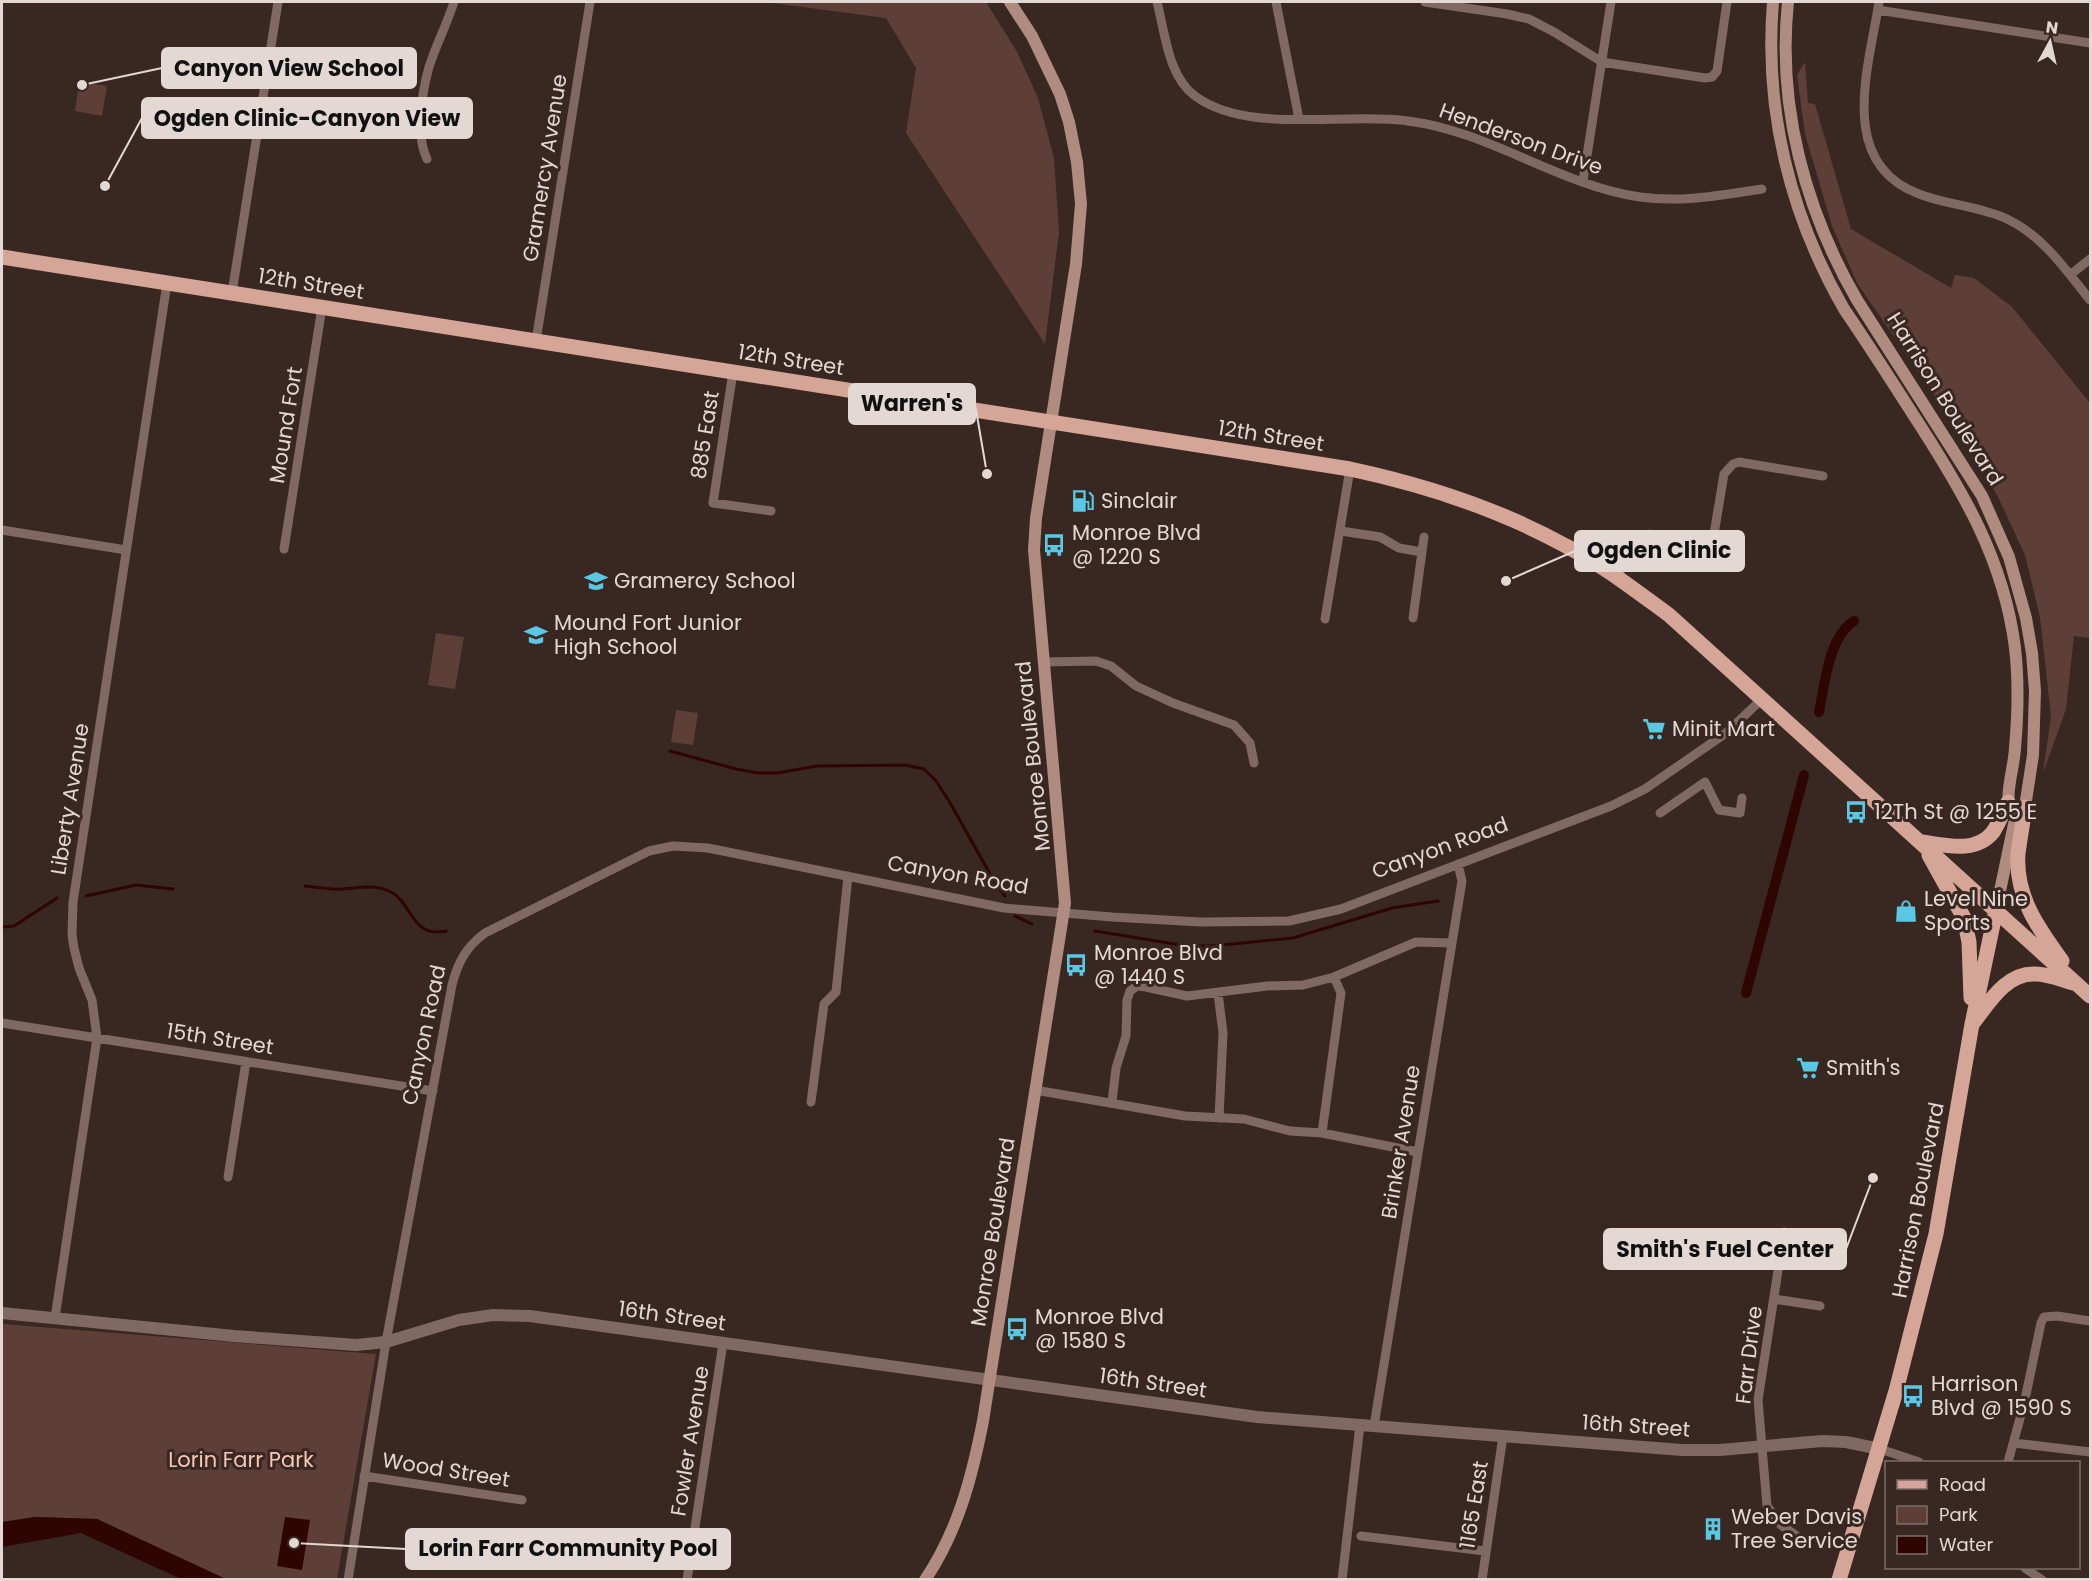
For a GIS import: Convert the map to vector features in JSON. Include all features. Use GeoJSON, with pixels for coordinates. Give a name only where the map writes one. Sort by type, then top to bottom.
{"type":"FeatureCollection","features":[{"type":"Feature","properties":{"kind":"main road","name":"Monroe Boulevard"},"geometry":{"type":"LineString","coordinates":[[926,1580],[951,1532],[973,1470],[990,1380],[1065,903],[1034,550],[1036,518],[1076,264],[1081,219],[1080,195],[1075,152],[1060,94],[1037,44],[1010,2]]}},
{"type":"Feature","properties":{"kind":"main road","name":"Harrison Boulevard"},"geometry":{"type":"LineString","coordinates":[[1773,2],[1772,81],[1779,140],[1804,226],[1827,279],[1844,309],[1969,504],[1987,543],[2002,586],[2015,646],[2019,698],[2008,802],[2014,824]]}},
{"type":"Feature","properties":{"kind":"main road","name":"Harrison Boulevard"},"geometry":{"type":"LineString","coordinates":[[1788,2],[1787,87],[1794,135],[1805,183],[1817,219],[1840,271],[1982,496],[2001,535],[2016,579],[2032,653],[2035,691],[2033,754],[2025,807],[2014,824],[1972,1024],[1936,1234],[1880,1449],[1839,1580]]}},
{"type":"Feature","properties":{"kind":"main road","name":"12th Street"},"geometry":{"type":"LineString","coordinates":[[2,256],[1350,469],[1400,480],[1523,524],[1568,546],[1616,576],[1669,615],[1761,699]]}},
{"type":"Feature","properties":{"kind":"main road"},"geometry":{"type":"LineString","coordinates":[[1761,699],[2085,990]]}},
{"type":"Feature","properties":{"kind":"main road"},"geometry":{"type":"LineString","coordinates":[[1922,842],[1960,846],[1978,843],[1993,832],[2008,802]]}},
{"type":"Feature","properties":{"kind":"main road"},"geometry":{"type":"LineString","coordinates":[[2025,807],[2018,856],[2023,896],[2036,925],[2085,990]]}},
{"type":"Feature","properties":{"kind":"main road"},"geometry":{"type":"LineString","coordinates":[[1922,842],[1960,909],[1966,924],[1969,942],[1972,1024]]}},
{"type":"Feature","properties":{"kind":"main road"},"geometry":{"type":"LineString","coordinates":[[1972,1024],[2003,986],[2018,976],[2039,974],[2085,990]]}},
{"type":"Feature","properties":{"kind":"street"},"geometry":{"type":"LineString","coordinates":[[232,293],[278,2]]}},
{"type":"Feature","properties":{"kind":"street"},"geometry":{"type":"LineString","coordinates":[[427,159],[420,138],[428,76],[454,2]]}},
{"type":"Feature","properties":{"kind":"street","name":"Gramercy Avenue"},"geometry":{"type":"LineString","coordinates":[[536,341],[590,2]]}},
{"type":"Feature","properties":{"kind":"street","name":"Henderson Drive"},"geometry":{"type":"LineString","coordinates":[[1157,2],[1173,64],[1180,81],[1195,96],[1217,109],[1242,116],[1267,119],[1375,118],[1435,126],[1583,181],[1640,197],[1673,200],[1762,189]]}},
{"type":"Feature","properties":{"kind":"street"},"geometry":{"type":"LineString","coordinates":[[1276,2],[1299,118]]}},
{"type":"Feature","properties":{"kind":"street"},"geometry":{"type":"LineString","coordinates":[[1425,2],[1529,19],[1602,62],[1705,78],[1712,77],[1717,71],[1727,2]]}},
{"type":"Feature","properties":{"kind":"street"},"geometry":{"type":"LineString","coordinates":[[1583,181],[1611,2]]}},
{"type":"Feature","properties":{"kind":"street"},"geometry":{"type":"LineString","coordinates":[[2091,43],[1878,6],[1864,109],[1867,137],[1876,162],[1894,181],[1917,194],[1992,213],[2019,226],[2041,242],[2091,300]]}},
{"type":"Feature","properties":{"kind":"street"},"geometry":{"type":"LineString","coordinates":[[2070,275],[2091,259]]}},
{"type":"Feature","properties":{"kind":"street","name":"Liberty Avenue"},"geometry":{"type":"LineString","coordinates":[[55,1318],[97,1038],[92,1000],[79,968],[74,948],[71,919],[167,283]]}},
{"type":"Feature","properties":{"kind":"street","name":"Mound Fort"},"geometry":{"type":"LineString","coordinates":[[284,549],[322,307]]}},
{"type":"Feature","properties":{"kind":"street","name":"885 East"},"geometry":{"type":"LineString","coordinates":[[733,372],[713,503],[771,511]]}},
{"type":"Feature","properties":{"kind":"street"},"geometry":{"type":"LineString","coordinates":[[1616,576],[1650,534],[1702,561],[1711,552],[1725,474],[1733,464],[1739,462],[1823,476]]}},
{"type":"Feature","properties":{"kind":"street"},"geometry":{"type":"LineString","coordinates":[[1325,619],[1350,469]]}},
{"type":"Feature","properties":{"kind":"street"},"geometry":{"type":"LineString","coordinates":[[2,530],[126,550]]}},
{"type":"Feature","properties":{"kind":"street"},"geometry":{"type":"LineString","coordinates":[[1341,531],[1376,536],[1399,548],[1422,552]]}},
{"type":"Feature","properties":{"kind":"street"},"geometry":{"type":"LineString","coordinates":[[1413,618],[1424,537]]}},
{"type":"Feature","properties":{"kind":"street"},"geometry":{"type":"LineString","coordinates":[[1043,662],[1096,661],[1111,666],[1136,686],[1173,703],[1234,725],[1250,743],[1254,763]]}},
{"type":"Feature","properties":{"kind":"street","name":"Canyon Road"},"geometry":{"type":"LineString","coordinates":[[386,1342],[452,985],[460,959],[474,940],[630,860],[660,848],[687,846],[708,848],[1004,908],[1200,922],[1289,921],[1341,909],[1595,813],[1645,789],[1726,734],[1761,699]]}},
{"type":"Feature","properties":{"kind":"street"},"geometry":{"type":"LineString","coordinates":[[1660,813],[1705,782],[1719,810],[1740,813],[1742,798]]}},
{"type":"Feature","properties":{"kind":"street","name":"Brinker Avenue"},"geometry":{"type":"LineString","coordinates":[[1374,1426],[1462,881],[1458,864]]}},
{"type":"Feature","properties":{"kind":"street"},"geometry":{"type":"LineString","coordinates":[[811,1102],[824,1004],[836,992],[848,876]]}},
{"type":"Feature","properties":{"kind":"street"},"geometry":{"type":"LineString","coordinates":[[1112,1102],[1116,1068],[1126,1036],[1127,1000],[1130,991],[1137,986],[1187,996],[1267,986],[1304,985],[1334,977],[1416,942],[1452,943]]}},
{"type":"Feature","properties":{"kind":"street"},"geometry":{"type":"LineString","coordinates":[[1322,1133],[1341,993],[1334,977]]}},
{"type":"Feature","properties":{"kind":"street"},"geometry":{"type":"LineString","coordinates":[[1218,993],[1223,1033],[1219,1118]]}},
{"type":"Feature","properties":{"kind":"street","name":"15th Street"},"geometry":{"type":"LineString","coordinates":[[2,1023],[433,1091]]}},
{"type":"Feature","properties":{"kind":"street"},"geometry":{"type":"LineString","coordinates":[[228,1177],[246,1062]]}},
{"type":"Feature","properties":{"kind":"street"},"geometry":{"type":"LineString","coordinates":[[1035,1090],[1185,1116],[1244,1119],[1290,1131],[1322,1133],[1418,1152]]}},
{"type":"Feature","properties":{"kind":"street","name":"Farr Drive"},"geometry":{"type":"LineString","coordinates":[[1784,1232],[1758,1400],[1767,1506],[1781,1525],[1801,1539]]}},
{"type":"Feature","properties":{"kind":"street"},"geometry":{"type":"LineString","coordinates":[[1774,1299],[1820,1306]]}},
{"type":"Feature","properties":{"kind":"street"},"geometry":{"type":"LineString","coordinates":[[2,1313],[345,1345],[386,1342],[348,1580]]}},
{"type":"Feature","properties":{"kind":"street","name":"16th Street"},"geometry":{"type":"LineString","coordinates":[[386,1342],[459,1320],[493,1315],[530,1316],[1257,1417],[1682,1450],[1719,1450],[1822,1441],[1846,1442],[1880,1449],[1916,1461]]}},
{"type":"Feature","properties":{"kind":"street"},"geometry":{"type":"LineString","coordinates":[[2008,1461],[2044,1317],[2057,1316],[2091,1321]]}},
{"type":"Feature","properties":{"kind":"street","name":"Fowler Avenue"},"geometry":{"type":"LineString","coordinates":[[687,1580],[723,1343]]}},
{"type":"Feature","properties":{"kind":"street"},"geometry":{"type":"LineString","coordinates":[[1342,1580],[1360,1425]]}},
{"type":"Feature","properties":{"kind":"street","name":"1165 East"},"geometry":{"type":"LineString","coordinates":[[1482,1580],[1503,1436]]}},
{"type":"Feature","properties":{"kind":"street"},"geometry":{"type":"LineString","coordinates":[[2014,1443],[2091,1452]]}},
{"type":"Feature","properties":{"kind":"street","name":"Wood Street"},"geometry":{"type":"LineString","coordinates":[[364,1476],[522,1500]]}},
{"type":"Feature","properties":{"kind":"street"},"geometry":{"type":"LineString","coordinates":[[1361,1536],[1485,1551]]}},
{"type":"Feature","properties":{"kind":"street"},"geometry":{"type":"LineString","coordinates":[[2026,1569],[2042,1580]]}},
{"type":"Feature","properties":{"kind":"green space"},"geometry":{"type":"Polygon","coordinates":[[[764,2],[986,2],[1016,50],[1038,98],[1054,158],[1059,232],[1045,344],[906,133],[916,68],[886,18],[764,2]]]}},
{"type":"Feature","properties":{"kind":"green space"},"geometry":{"type":"Polygon","coordinates":[[[1805,62],[1808,103],[1815,104],[1851,229],[1951,288],[1955,275],[1974,278],[2012,307],[2090,403],[2090,638],[2074,636],[2066,709],[2043,773],[2051,716],[2040,617],[2025,555],[1976,456],[1857,283],[1832,226],[1805,134],[1797,75],[1805,62]]]}},
{"type":"Feature","properties":{"kind":"green space"},"geometry":{"type":"Polygon","coordinates":[[[79,82],[107,86],[102,116],[75,111],[79,82]]]}},
{"type":"Feature","properties":{"kind":"green space"},"geometry":{"type":"Polygon","coordinates":[[[436,633],[464,637],[455,689],[428,685],[436,633]]]}},
{"type":"Feature","properties":{"kind":"green space"},"geometry":{"type":"Polygon","coordinates":[[[676,710],[698,713],[693,745],[671,742],[676,710]]]}},
{"type":"Feature","properties":{"kind":"green space","name":"Lorin Farr Park"},"geometry":{"type":"Polygon","coordinates":[[[2,1324],[376,1354],[337,1579],[222,1579],[97,1519],[35,1517],[2,1522],[2,1324]]]}},
{"type":"Feature","properties":{"kind":"water"},"geometry":{"type":"Polygon","coordinates":[[[35,1517],[97,1519],[226,1579],[181,1579],[81,1533],[2,1547],[2,1522],[35,1517]]]}},
{"type":"Feature","properties":{"kind":"water"},"geometry":{"type":"Polygon","coordinates":[[[285,1517],[310,1520],[302,1570],[277,1566],[285,1517]]]}},
{"type":"Feature","properties":{"kind":"waterway"},"geometry":{"type":"LineString","coordinates":[[1819,712],[1833,650],[1838,638],[1854,621]]}},
{"type":"Feature","properties":{"kind":"waterway"},"geometry":{"type":"LineString","coordinates":[[670,751],[758,773],[777,773],[817,766],[905,765],[924,769],[936,781],[949,801],[994,881],[1005,896]]}},
{"type":"Feature","properties":{"kind":"waterway"},"geometry":{"type":"LineString","coordinates":[[1746,993],[1804,775]]}},
{"type":"Feature","properties":{"kind":"waterway"},"geometry":{"type":"LineString","coordinates":[[86,896],[136,885],[173,889]]}},
{"type":"Feature","properties":{"kind":"waterway"},"geometry":{"type":"LineString","coordinates":[[305,886],[333,889],[366,887],[383,889],[397,896],[413,918],[426,930],[446,931]]}},
{"type":"Feature","properties":{"kind":"waterway"},"geometry":{"type":"LineString","coordinates":[[2,927],[14,926],[57,898]]}},
{"type":"Feature","properties":{"kind":"waterway"},"geometry":{"type":"LineString","coordinates":[[1095,931],[1187,946],[1212,946],[1293,938],[1392,908],[1438,901]]}},
{"type":"Feature","properties":{"kind":"waterway"},"geometry":{"type":"LineString","coordinates":[[1015,916],[1032,924]]}},
{"type":"Feature","properties":{"kind":"place","name":"Canyon View School"},"geometry":{"type":"Point","coordinates":[82,85]}},
{"type":"Feature","properties":{"kind":"place","name":"Ogden Clinic-Canyon View"},"geometry":{"type":"Point","coordinates":[105,186]}},
{"type":"Feature","properties":{"kind":"place","name":"Warren's"},"geometry":{"type":"Point","coordinates":[987,474]}},
{"type":"Feature","properties":{"kind":"place","name":"Sinclair"},"geometry":{"type":"Point","coordinates":[1083,501]}},
{"type":"Feature","properties":{"kind":"place","name":"Monroe Blvd @ 1220 S"},"geometry":{"type":"Point","coordinates":[1054,545]}},
{"type":"Feature","properties":{"kind":"place","name":"Gramercy School"},"geometry":{"type":"Point","coordinates":[596,581]}},
{"type":"Feature","properties":{"kind":"place","name":"Ogden Clinic"},"geometry":{"type":"Point","coordinates":[1506,581]}},
{"type":"Feature","properties":{"kind":"place","name":"Mound Fort Junior High School"},"geometry":{"type":"Point","coordinates":[536,635]}},
{"type":"Feature","properties":{"kind":"place","name":"Minit Mart"},"geometry":{"type":"Point","coordinates":[1654,729]}},
{"type":"Feature","properties":{"kind":"place","name":"12Th St @ 1255 E"},"geometry":{"type":"Point","coordinates":[1856,812]}},
{"type":"Feature","properties":{"kind":"place","name":"Level Nine Sports"},"geometry":{"type":"Point","coordinates":[1906,911]}},
{"type":"Feature","properties":{"kind":"place","name":"Monroe Blvd @ 1440 S"},"geometry":{"type":"Point","coordinates":[1076,965]}},
{"type":"Feature","properties":{"kind":"place","name":"Smith's"},"geometry":{"type":"Point","coordinates":[1808,1068]}},
{"type":"Feature","properties":{"kind":"place","name":"Smith's Fuel Center"},"geometry":{"type":"Point","coordinates":[1873,1178]}},
{"type":"Feature","properties":{"kind":"place","name":"Monroe Blvd @ 1580 S"},"geometry":{"type":"Point","coordinates":[1017,1329]}},
{"type":"Feature","properties":{"kind":"place","name":"Harrison Blvd @ 1590 S"},"geometry":{"type":"Point","coordinates":[1913,1396]}},
{"type":"Feature","properties":{"kind":"place","name":"Weber Davis Tree Service"},"geometry":{"type":"Point","coordinates":[1713,1529]}},
{"type":"Feature","properties":{"kind":"place","name":"Lorin Farr Community Pool"},"geometry":{"type":"Point","coordinates":[294,1543]}}]}
